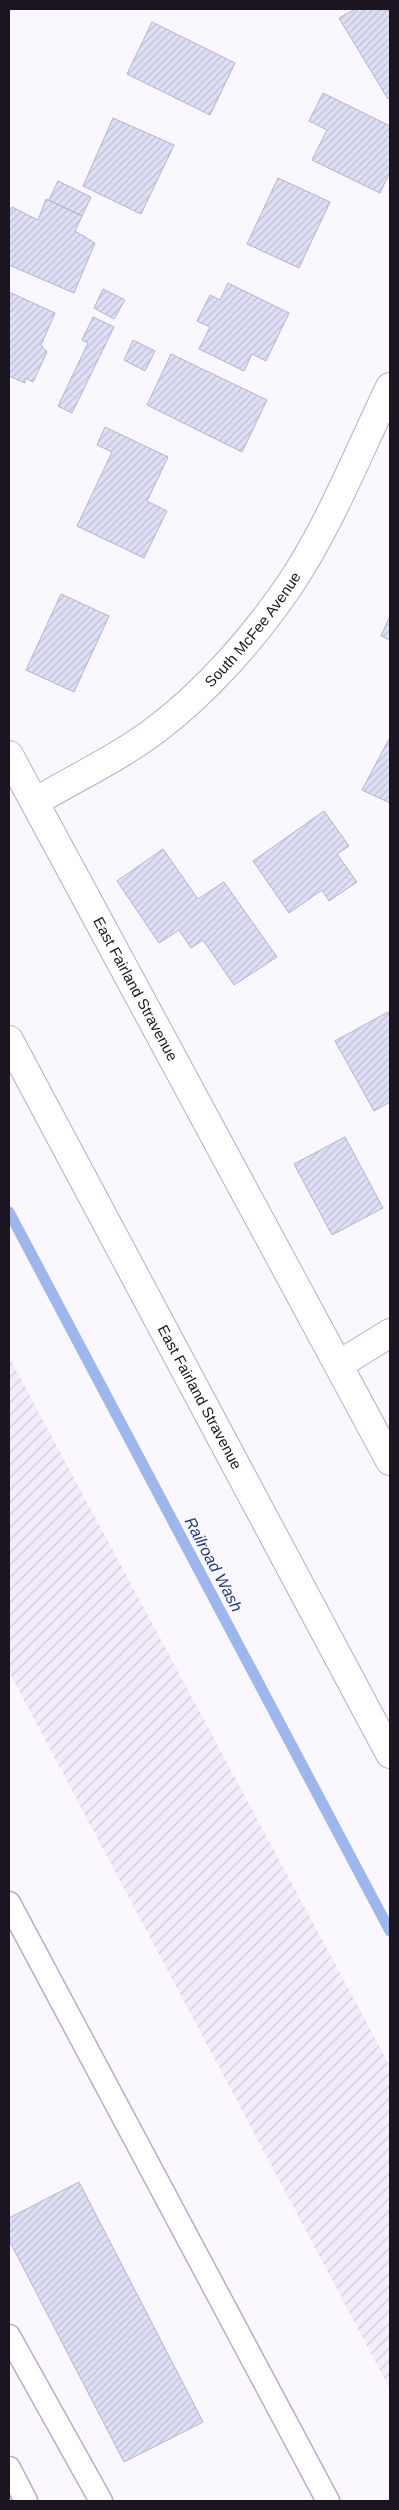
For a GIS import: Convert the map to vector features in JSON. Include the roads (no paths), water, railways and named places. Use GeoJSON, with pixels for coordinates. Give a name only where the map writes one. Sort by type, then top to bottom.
{"type":"FeatureCollection","features":[{"type":"Feature","properties":{"kind":"street","name":"South McFee Avenue"},"geometry":{"type":"LineString","coordinates":[[35,802],[158,728],[210,682],[253,632],[289,586],[316,540],[390,387]]}},
{"type":"Feature","properties":{"kind":"street","name":"East Fairland Stravenue"},"geometry":{"type":"LineString","coordinates":[[9,755],[340,1364],[390,1461]]}},
{"type":"Feature","properties":{"kind":"street","name":"East Fairland Stravenue"},"geometry":{"type":"LineString","coordinates":[[9,1040],[390,1754]]}},
{"type":"Feature","properties":{"kind":"street"},"geometry":{"type":"LineString","coordinates":[[340,1364],[390,1333]]}},
{"type":"Feature","properties":{"kind":"lane"},"geometry":{"type":"LineString","coordinates":[[9,1903],[328,2501]]}},
{"type":"Feature","properties":{"kind":"lane"},"geometry":{"type":"LineString","coordinates":[[9,2336],[101,2501]]}},
{"type":"Feature","properties":{"kind":"lane"},"geometry":{"type":"LineString","coordinates":[[9,2468],[26,2501]]}},
{"type":"Feature","properties":{"kind":"waterway","name":"Railroad Wash"},"geometry":{"type":"LineString","coordinates":[[9,1212],[390,1931]]}}]}
